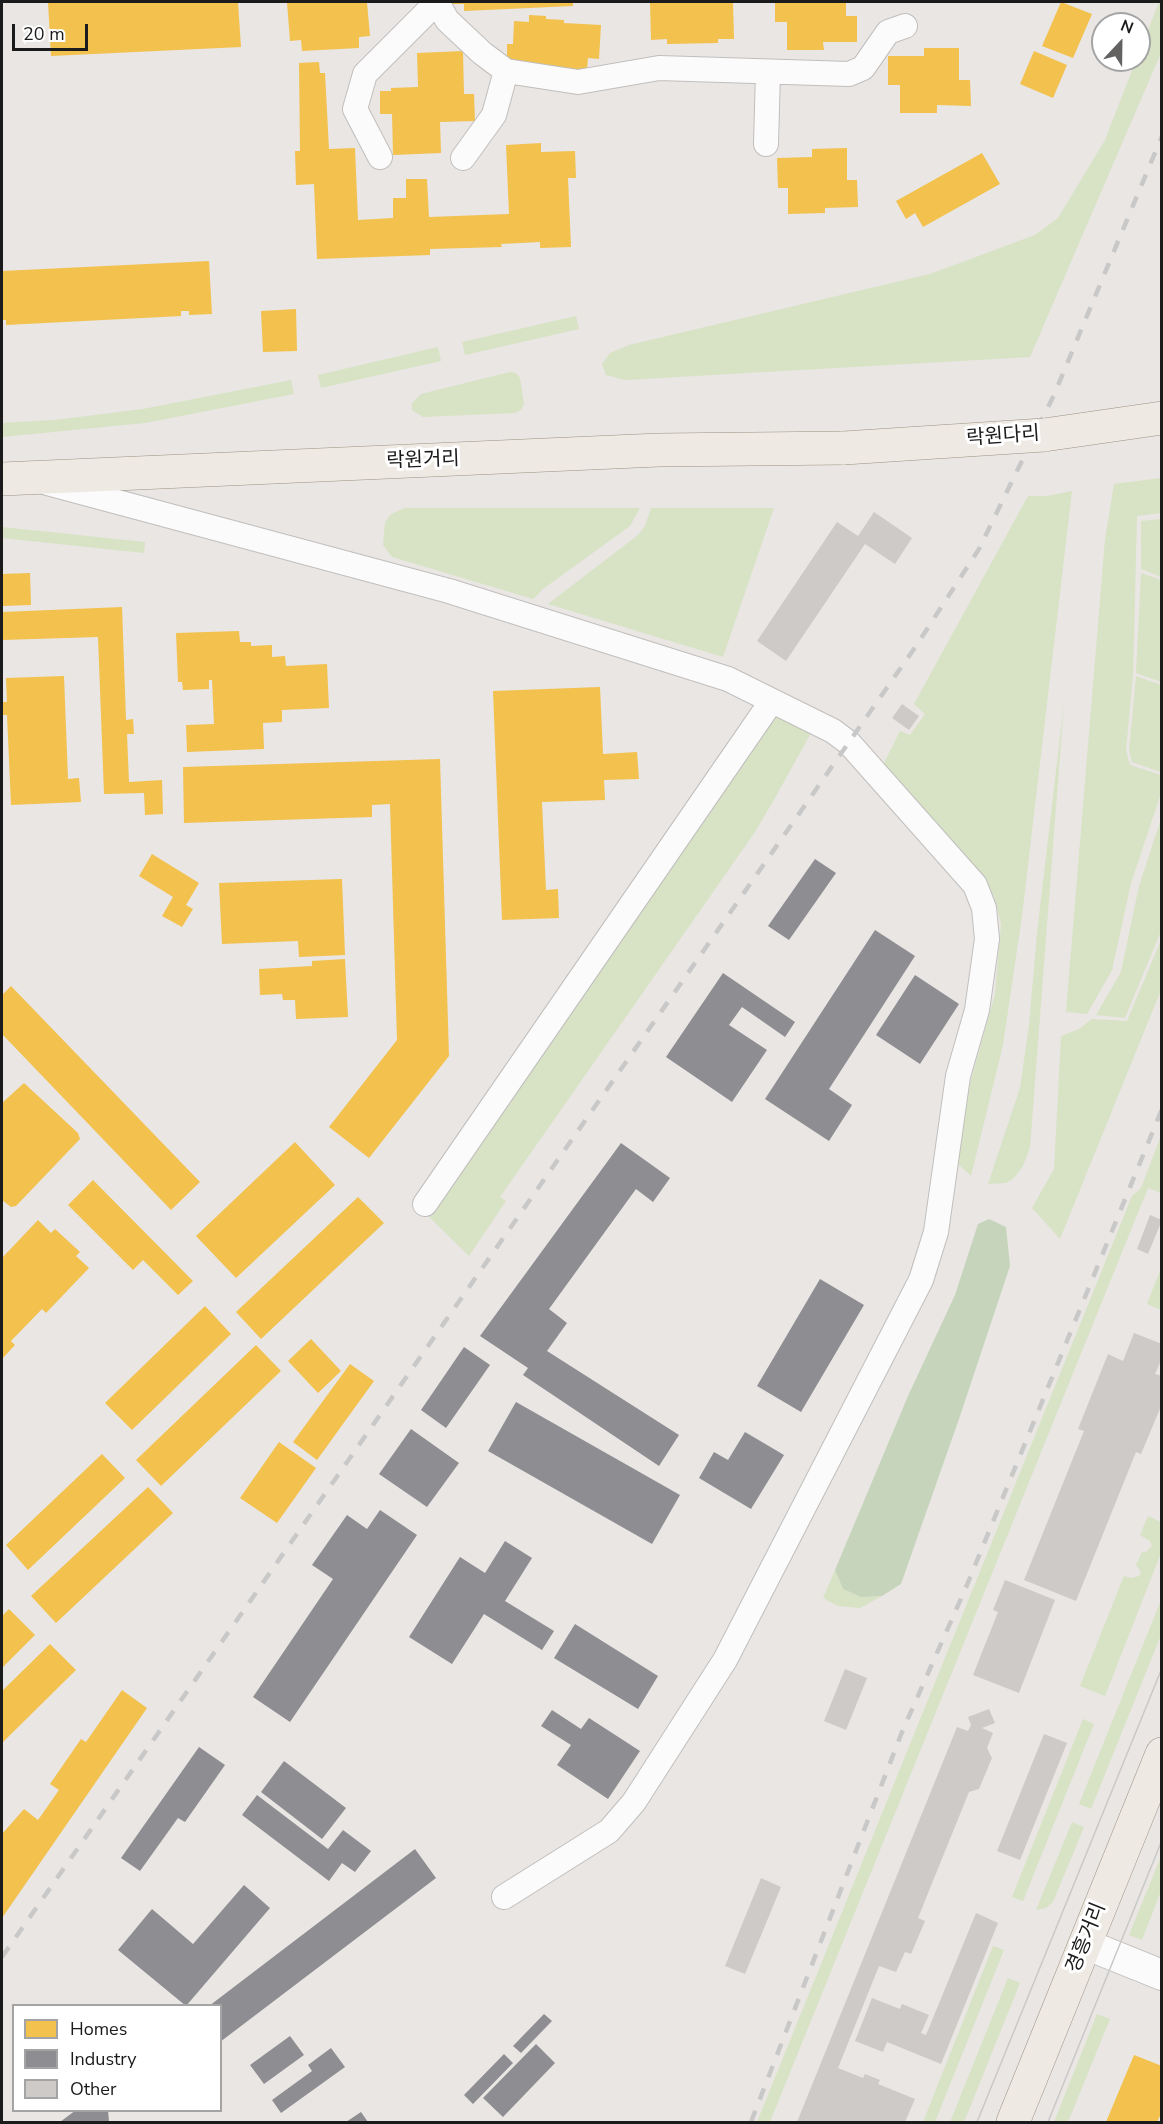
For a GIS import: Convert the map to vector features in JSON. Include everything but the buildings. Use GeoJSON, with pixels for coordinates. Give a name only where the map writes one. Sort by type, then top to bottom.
{"type":"FeatureCollection","features":[{"type":"Feature","properties":{"kind":"main road","name":"락원다리"},"geometry":{"type":"LineString","coordinates":[[844,448],[1044,435],[1161,418]]}},
{"type":"Feature","properties":{"kind":"main road","name":"락원거리"},"geometry":{"type":"LineString","coordinates":[[14,478],[659,450],[844,448]]}},
{"type":"Feature","properties":{"kind":"main road","name":"경흥거리"},"geometry":{"type":"LineString","coordinates":[[1013,2122],[1161,1754]]}},
{"type":"Feature","properties":{"kind":"street"},"geometry":{"type":"LineString","coordinates":[[380,157],[355,109],[364,74],[437,2],[447,20],[482,53],[506,71],[578,82],[659,68],[849,74],[863,68],[888,32],[905,26]]}},
{"type":"Feature","properties":{"kind":"street"},"geometry":{"type":"LineString","coordinates":[[464,158],[495,115],[506,71]]}},
{"type":"Feature","properties":{"kind":"street"},"geometry":{"type":"LineString","coordinates":[[766,144],[768,72]]}},
{"type":"Feature","properties":{"kind":"street"},"geometry":{"type":"LineString","coordinates":[[14,478],[449,591],[728,679],[771,702],[834,730],[861,753],[975,885],[984,908],[987,939],[977,1010],[958,1076],[936,1232],[921,1280],[725,1660],[634,1803],[609,1831],[504,1897]]}},
{"type":"Feature","properties":{"kind":"street"},"geometry":{"type":"LineString","coordinates":[[425,1204],[771,702]]}},
{"type":"Feature","properties":{"kind":"street"},"geometry":{"type":"LineString","coordinates":[[1085,1944],[1161,1975]]}},
{"type":"Feature","properties":{"kind":"green space"},"geometry":{"type":"Polygon","coordinates":[[[1159,2],[1162,2],[1161,53],[1030,357],[625,380],[606,375],[602,364],[610,353],[629,345],[930,274],[1035,235],[1058,218],[1105,140],[1131,72],[1151,72],[1151,22],[1159,2]]]}},
{"type":"Feature","properties":{"kind":"green space"},"geometry":{"type":"Polygon","coordinates":[[[576,316],[579,329],[465,355],[462,342],[576,316]]]}},
{"type":"Feature","properties":{"kind":"green space"},"geometry":{"type":"Polygon","coordinates":[[[438,347],[441,361],[321,388],[318,375],[438,347]]]}},
{"type":"Feature","properties":{"kind":"green space"},"geometry":{"type":"Polygon","coordinates":[[[510,372],[516,373],[520,378],[524,404],[521,410],[515,413],[423,417],[412,410],[412,403],[421,394],[510,372]]]}},
{"type":"Feature","properties":{"kind":"green space"},"geometry":{"type":"Polygon","coordinates":[[[291,380],[294,394],[145,423],[2,437],[2,423],[55,420],[143,409],[291,380]]]}},
{"type":"Feature","properties":{"kind":"green space"},"geometry":{"type":"Polygon","coordinates":[[[1161,478],[1161,513],[1137,516],[1133,677],[1126,750],[1130,765],[1161,775],[1161,793],[1131,883],[1112,970],[1087,1014],[1066,1012],[1105,539],[1114,484],[1161,478]]]}},
{"type":"Feature","properties":{"kind":"green space"},"geometry":{"type":"Polygon","coordinates":[[[1072,491],[1022,916],[1003,1045],[971,1176],[958,1164],[955,1148],[959,1123],[995,994],[1001,924],[994,896],[977,871],[883,765],[900,731],[910,735],[925,714],[914,704],[1028,496],[1047,496],[1072,491]]]}},
{"type":"Feature","properties":{"kind":"green space"},"geometry":{"type":"Polygon","coordinates":[[[405,508],[640,508],[630,526],[543,589],[533,599],[392,557],[383,545],[385,522],[391,514],[405,508]]]}},
{"type":"Feature","properties":{"kind":"green space"},"geometry":{"type":"Polygon","coordinates":[[[651,508],[774,508],[723,657],[548,604],[638,535],[645,526],[651,508]]]}},
{"type":"Feature","properties":{"kind":"green space"},"geometry":{"type":"Polygon","coordinates":[[[1162,519],[1161,577],[1141,569],[1141,521],[1162,519]]]}},
{"type":"Feature","properties":{"kind":"green space"},"geometry":{"type":"Polygon","coordinates":[[[2,527],[145,542],[144,553],[2,538],[2,527]]]}},
{"type":"Feature","properties":{"kind":"green space"},"geometry":{"type":"Polygon","coordinates":[[[1141,573],[1161,580],[1161,682],[1136,673],[1141,573]]]}},
{"type":"Feature","properties":{"kind":"green space"},"geometry":{"type":"Polygon","coordinates":[[[1136,676],[1161,685],[1161,772],[1132,762],[1129,751],[1136,676]]]}},
{"type":"Feature","properties":{"kind":"green space"},"geometry":{"type":"Polygon","coordinates":[[[1064,703],[1030,1147],[1023,1166],[1014,1178],[1006,1183],[988,1184],[1020,1088],[1064,703]]]}},
{"type":"Feature","properties":{"kind":"green space"},"geometry":{"type":"Polygon","coordinates":[[[775,716],[811,733],[775,798],[755,832],[500,1197],[506,1201],[469,1256],[427,1215],[775,716]]]}},
{"type":"Feature","properties":{"kind":"green space"},"geometry":{"type":"Polygon","coordinates":[[[1161,819],[1161,931],[1125,1018],[1096,1015],[1121,972],[1139,886],[1161,819]]]}},
{"type":"Feature","properties":{"kind":"green space"},"geometry":{"type":"Polygon","coordinates":[[[1161,940],[1161,990],[1060,1239],[1032,1208],[1054,1169],[1061,1036],[1079,1029],[1092,1019],[1127,1021],[1161,940]]]}},
{"type":"Feature","properties":{"kind":"green space"},"geometry":{"type":"Polygon","coordinates":[[[1161,1136],[1161,1193],[1148,1188],[770,2122],[757,2122],[1132,1196],[1141,1188],[1161,1136]]]}},
{"type":"Feature","properties":{"kind":"green space"},"geometry":{"type":"Polygon","coordinates":[[[989,1219],[1006,1227],[1010,1266],[960,1416],[901,1584],[882,1596],[861,1597],[843,1589],[835,1570],[908,1396],[955,1295],[978,1224],[989,1219]]]}},
{"type":"Feature","properties":{"kind":"green space"},"geometry":{"type":"Polygon","coordinates":[[[1161,1268],[1162,1310],[1147,1304],[1161,1268]]]}},
{"type":"Feature","properties":{"kind":"green space"},"geometry":{"type":"Polygon","coordinates":[[[1148,1516],[1161,1522],[1161,1553],[1105,1696],[1080,1686],[1124,1576],[1131,1578],[1139,1576],[1141,1572],[1136,1565],[1142,1552],[1146,1552],[1152,1546],[1150,1541],[1140,1535],[1148,1516]]]}},
{"type":"Feature","properties":{"kind":"green space"},"geometry":{"type":"Polygon","coordinates":[[[835,1570],[843,1589],[861,1597],[882,1596],[860,1608],[838,1606],[823,1598],[835,1570]]]}},
{"type":"Feature","properties":{"kind":"green space"},"geometry":{"type":"Polygon","coordinates":[[[1161,1600],[1161,1635],[1091,1809],[1079,1804],[1161,1600]]]}},
{"type":"Feature","properties":{"kind":"green space"},"geometry":{"type":"Polygon","coordinates":[[[1083,1719],[1094,1724],[1023,1901],[1012,1897],[1083,1719]]]}},
{"type":"Feature","properties":{"kind":"green space"},"geometry":{"type":"Polygon","coordinates":[[[1072,1822],[1084,1827],[1053,1902],[1046,1908],[1036,1910],[1072,1822]]]}},
{"type":"Feature","properties":{"kind":"green space"},"geometry":{"type":"Polygon","coordinates":[[[1160,1859],[1161,1891],[1142,1940],[1129,1935],[1160,1859]]]}},
{"type":"Feature","properties":{"kind":"green space"},"geometry":{"type":"Polygon","coordinates":[[[993,1946],[1004,1950],[935,2122],[923,2122],[993,1946]]]}},
{"type":"Feature","properties":{"kind":"green space"},"geometry":{"type":"Polygon","coordinates":[[[1008,1978],[1020,1983],[964,2122],[950,2122],[1008,1978]]]}},
{"type":"Feature","properties":{"kind":"green space"},"geometry":{"type":"Polygon","coordinates":[[[1097,2014],[1110,2019],[1068,2122],[1054,2122],[1097,2014]]]}},
{"type":"Feature","properties":{"kind":"tram line"},"geometry":{"type":"LineString","coordinates":[[977,2122],[1162,1668]]}},
{"type":"Feature","properties":{"kind":"tram line"},"geometry":{"type":"LineString","coordinates":[[1048,2122],[1162,1840]]}},
{"type":"Feature","properties":{"kind":"railway"},"geometry":{"type":"LineString","coordinates":[[2,1957],[916,646],[979,549],[1054,395],[1162,136]]}},
{"type":"Feature","properties":{"kind":"railway"},"geometry":{"type":"LineString","coordinates":[[751,2122],[902,1732],[967,1585],[1162,1109]]}}]}
